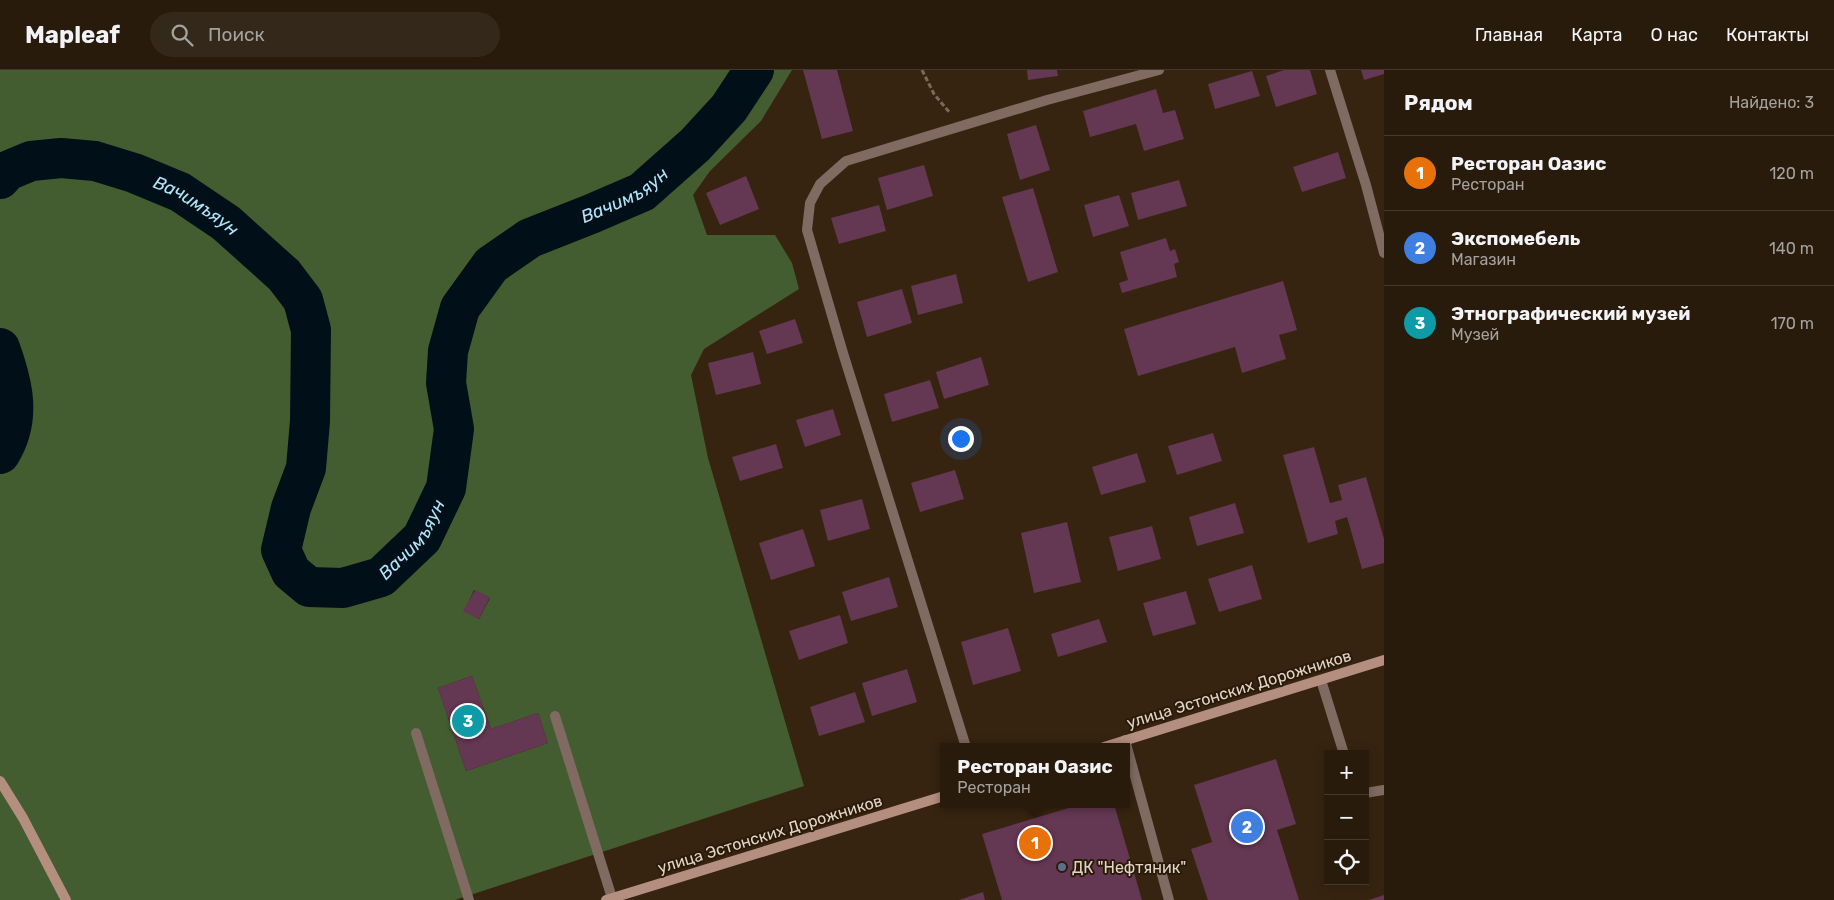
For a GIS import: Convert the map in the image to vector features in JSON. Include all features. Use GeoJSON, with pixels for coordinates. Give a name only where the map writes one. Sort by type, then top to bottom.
{"type":"FeatureCollection","features":[{"type":"Feature","properties":{"kind":"main road","name":"улица Эстонских Дорожников"},"geometry":{"type":"LineString","coordinates":[[1116,743],[1384,660]]}},
{"type":"Feature","properties":{"kind":"main road"},"geometry":{"type":"LineString","coordinates":[[0,781],[23,818],[66,900]]}},
{"type":"Feature","properties":{"kind":"main road","name":"улица Эстонских Дорожников"},"geometry":{"type":"LineString","coordinates":[[609,899],[940,797]]}},
{"type":"Feature","properties":{"kind":"street"},"geometry":{"type":"LineString","coordinates":[[965,743],[843,353],[807,230],[810,203],[820,184],[846,160],[1159,70]]}},
{"type":"Feature","properties":{"kind":"street"},"geometry":{"type":"LineString","coordinates":[[1330,70],[1366,184],[1384,253]]}},
{"type":"Feature","properties":{"kind":"street"},"geometry":{"type":"LineString","coordinates":[[1321,680],[1343,750]]}},
{"type":"Feature","properties":{"kind":"street"},"geometry":{"type":"LineString","coordinates":[[556,716],[609,899]]}},
{"type":"Feature","properties":{"kind":"street"},"geometry":{"type":"LineString","coordinates":[[416,733],[469,900]]}},
{"type":"Feature","properties":{"kind":"street"},"geometry":{"type":"LineString","coordinates":[[1130,758],[1169,900]]}},
{"type":"Feature","properties":{"kind":"street"},"geometry":{"type":"LineString","coordinates":[[1369,792],[1384,790]]}},
{"type":"Feature","properties":{"kind":"path"},"geometry":{"type":"LineString","coordinates":[[922,70],[934,94],[961,126]]}},
{"type":"Feature","properties":{"kind":"green space"},"geometry":{"type":"Polygon","coordinates":[[[0,70],[792,70],[761,121],[710,171],[693,195],[707,235],[775,235],[792,263],[799,289],[704,349],[691,375],[708,458],[804,786],[455,900],[0,900],[0,70]],[[474,590],[464,611],[479,619],[490,598],[474,590]],[[472,676],[438,688],[466,771],[548,743],[538,713],[491,729],[472,676]]]}},
{"type":"Feature","properties":{"kind":"building"},"geometry":{"type":"Polygon","coordinates":[[[803,70],[837,70],[853,131],[822,139],[803,70]]]}},
{"type":"Feature","properties":{"kind":"building"},"geometry":{"type":"Polygon","coordinates":[[[1027,70],[1057,70],[1058,76],[1028,80],[1027,70]]]}},
{"type":"Feature","properties":{"kind":"building"},"geometry":{"type":"Polygon","coordinates":[[[1284,70],[1310,70],[1317,94],[1276,107],[1266,76],[1284,70]]]}},
{"type":"Feature","properties":{"kind":"building"},"geometry":{"type":"Polygon","coordinates":[[[1361,70],[1384,70],[1384,74],[1364,80],[1361,70]]]}},
{"type":"Feature","properties":{"kind":"building"},"geometry":{"type":"Polygon","coordinates":[[[1252,71],[1260,96],[1215,109],[1208,84],[1252,71]]]}},
{"type":"Feature","properties":{"kind":"building"},"geometry":{"type":"Polygon","coordinates":[[[1156,89],[1163,113],[1175,110],[1184,139],[1144,151],[1136,124],[1090,137],[1083,111],[1156,89]]]}},
{"type":"Feature","properties":{"kind":"building"},"geometry":{"type":"Polygon","coordinates":[[[1036,125],[1050,170],[1020,180],[1007,134],[1036,125]]]}},
{"type":"Feature","properties":{"kind":"building"},"geometry":{"type":"Polygon","coordinates":[[[1338,152],[1346,178],[1302,192],[1293,167],[1338,152]]]}},
{"type":"Feature","properties":{"kind":"building"},"geometry":{"type":"Polygon","coordinates":[[[924,165],[933,196],[887,210],[878,178],[924,165]]]}},
{"type":"Feature","properties":{"kind":"building"},"geometry":{"type":"Polygon","coordinates":[[[746,176],[759,209],[720,225],[706,193],[746,176]]]}},
{"type":"Feature","properties":{"kind":"building"},"geometry":{"type":"Polygon","coordinates":[[[1179,180],[1187,206],[1138,220],[1131,193],[1179,180]]]}},
{"type":"Feature","properties":{"kind":"building"},"geometry":{"type":"Polygon","coordinates":[[[1033,188],[1058,272],[1028,282],[1002,197],[1033,188]]]}},
{"type":"Feature","properties":{"kind":"building"},"geometry":{"type":"Polygon","coordinates":[[[1119,195],[1129,226],[1093,237],[1084,205],[1119,195]]]}},
{"type":"Feature","properties":{"kind":"building"},"geometry":{"type":"Polygon","coordinates":[[[879,205],[886,231],[839,244],[831,218],[879,205]]]}},
{"type":"Feature","properties":{"kind":"building"},"geometry":{"type":"Polygon","coordinates":[[[1166,238],[1170,251],[1175,249],[1179,262],[1174,264],[1177,277],[1122,293],[1119,283],[1128,280],[1120,252],[1166,238]]]}},
{"type":"Feature","properties":{"kind":"building"},"geometry":{"type":"Polygon","coordinates":[[[956,274],[963,303],[918,315],[911,286],[956,274]]]}},
{"type":"Feature","properties":{"kind":"building"},"geometry":{"type":"Polygon","coordinates":[[[1283,281],[1297,330],[1279,335],[1286,359],[1242,373],[1235,347],[1138,376],[1124,329],[1283,281]]]}},
{"type":"Feature","properties":{"kind":"building"},"geometry":{"type":"Polygon","coordinates":[[[902,289],[912,323],[867,337],[857,302],[902,289]]]}},
{"type":"Feature","properties":{"kind":"building"},"geometry":{"type":"Polygon","coordinates":[[[795,319],[803,343],[767,354],[759,331],[795,319]]]}},
{"type":"Feature","properties":{"kind":"building"},"geometry":{"type":"Polygon","coordinates":[[[753,352],[761,384],[716,395],[708,363],[753,352]]]}},
{"type":"Feature","properties":{"kind":"building"},"geometry":{"type":"Polygon","coordinates":[[[981,357],[989,385],[944,399],[936,372],[981,357]]]}},
{"type":"Feature","properties":{"kind":"building"},"geometry":{"type":"Polygon","coordinates":[[[930,380],[939,408],[892,422],[884,394],[930,380]]]}},
{"type":"Feature","properties":{"kind":"building"},"geometry":{"type":"Polygon","coordinates":[[[833,409],[841,435],[805,447],[796,420],[833,409]]]}},
{"type":"Feature","properties":{"kind":"building"},"geometry":{"type":"Polygon","coordinates":[[[1213,433],[1222,461],[1177,475],[1168,446],[1213,433]]]}},
{"type":"Feature","properties":{"kind":"building"},"geometry":{"type":"Polygon","coordinates":[[[776,444],[783,468],[740,481],[732,457],[776,444]]]}},
{"type":"Feature","properties":{"kind":"building"},"geometry":{"type":"Polygon","coordinates":[[[1314,447],[1330,503],[1342,500],[1338,485],[1366,477],[1384,539],[1384,563],[1362,569],[1347,517],[1335,521],[1338,534],[1308,543],[1283,455],[1314,447]]]}},
{"type":"Feature","properties":{"kind":"building"},"geometry":{"type":"Polygon","coordinates":[[[1137,453],[1146,482],[1101,495],[1092,467],[1137,453]]]}},
{"type":"Feature","properties":{"kind":"building"},"geometry":{"type":"Polygon","coordinates":[[[955,470],[964,499],[920,512],[911,483],[955,470]]]}},
{"type":"Feature","properties":{"kind":"building"},"geometry":{"type":"Polygon","coordinates":[[[862,499],[870,529],[828,541],[820,510],[862,499]]]}},
{"type":"Feature","properties":{"kind":"building"},"geometry":{"type":"Polygon","coordinates":[[[1235,503],[1244,533],[1197,546],[1189,517],[1235,503]]]}},
{"type":"Feature","properties":{"kind":"building"},"geometry":{"type":"Polygon","coordinates":[[[1067,522],[1081,582],[1034,593],[1021,533],[1067,522]]]}},
{"type":"Feature","properties":{"kind":"building"},"geometry":{"type":"Polygon","coordinates":[[[1152,526],[1161,559],[1118,571],[1109,537],[1152,526]]]}},
{"type":"Feature","properties":{"kind":"building"},"geometry":{"type":"Polygon","coordinates":[[[803,529],[815,566],[771,580],[759,543],[803,529]]]}},
{"type":"Feature","properties":{"kind":"building"},"geometry":{"type":"Polygon","coordinates":[[[1252,565],[1262,599],[1219,612],[1208,579],[1252,565]]]}},
{"type":"Feature","properties":{"kind":"building"},"geometry":{"type":"Polygon","coordinates":[[[889,577],[898,607],[851,621],[842,592],[889,577]]]}},
{"type":"Feature","properties":{"kind":"building"},"geometry":{"type":"Polygon","coordinates":[[[475,590],[490,597],[479,619],[463,611],[475,590]]]}},
{"type":"Feature","properties":{"kind":"building"},"geometry":{"type":"Polygon","coordinates":[[[1186,591],[1196,624],[1153,636],[1143,603],[1186,591]]]}},
{"type":"Feature","properties":{"kind":"building"},"geometry":{"type":"Polygon","coordinates":[[[840,615],[848,643],[799,660],[789,631],[840,615]]]}},
{"type":"Feature","properties":{"kind":"building"},"geometry":{"type":"Polygon","coordinates":[[[1099,619],[1107,642],[1058,657],[1051,634],[1099,619]]]}},
{"type":"Feature","properties":{"kind":"building"},"geometry":{"type":"Polygon","coordinates":[[[1008,628],[1021,671],[973,685],[961,642],[1008,628]]]}},
{"type":"Feature","properties":{"kind":"building"},"geometry":{"type":"Polygon","coordinates":[[[907,669],[917,702],[872,716],[862,683],[907,669]]]}},
{"type":"Feature","properties":{"kind":"building"},"geometry":{"type":"Polygon","coordinates":[[[472,676],[491,729],[538,713],[548,743],[466,771],[438,688],[472,676]]]}},
{"type":"Feature","properties":{"kind":"building"},"geometry":{"type":"Polygon","coordinates":[[[855,692],[865,722],[819,736],[810,707],[855,692]]]}},
{"type":"Feature","properties":{"kind":"building"},"geometry":{"type":"Polygon","coordinates":[[[1276,759],[1296,824],[1277,830],[1299,900],[1208,900],[1191,849],[1212,842],[1194,785],[1276,759]]]}},
{"type":"Feature","properties":{"kind":"building","name":"ДК \"Нефтяник\""},"geometry":{"type":"Polygon","coordinates":[[[1069,808],[1115,808],[1142,900],[1002,900],[982,834],[1069,808]]]}},
{"type":"Feature","properties":{"kind":"building"},"geometry":{"type":"Polygon","coordinates":[[[983,892],[985,900],[959,900],[983,892]]]}},
{"type":"Feature","properties":{"kind":"building"},"geometry":{"type":"Polygon","coordinates":[[[1384,895],[1384,900],[1369,900],[1384,895]]]}},
{"type":"Feature","properties":{"kind":"waterway","name":"Вачимъяун"},"geometry":{"type":"LineString","coordinates":[[0,179],[7,171],[31,161],[61,158],[95,161],[134,173],[180,192],[226,223],[284,275],[303,300],[311,330],[310,421],[306,468],[291,508],[281,550],[291,572],[309,587],[343,588],[381,577],[422,538],[446,488],[454,429],[446,383],[448,351],[460,308],[491,265],[530,238],[642,192],[695,145],[729,108],[754,70]]}},
{"type":"Feature","properties":{"kind":"waterway","name":"Вачимъяун"},"geometry":{"type":"LineString","coordinates":[[0,348],[9,375],[13,401],[11,428],[0,454]]}},
{"type":"Feature","properties":{"kind":"place","name":"Этнографический музей"},"geometry":{"type":"Point","coordinates":[468,721]}},
{"type":"Feature","properties":{"kind":"place","name":"Экспомебель"},"geometry":{"type":"Point","coordinates":[1247,827]}},
{"type":"Feature","properties":{"kind":"place","name":"Ресторан Оазис"},"geometry":{"type":"Point","coordinates":[1035,843]}},
{"type":"Feature","properties":{"kind":"place","name":"ДК \"Нефтяник\""},"geometry":{"type":"Point","coordinates":[1062,867]}}]}
